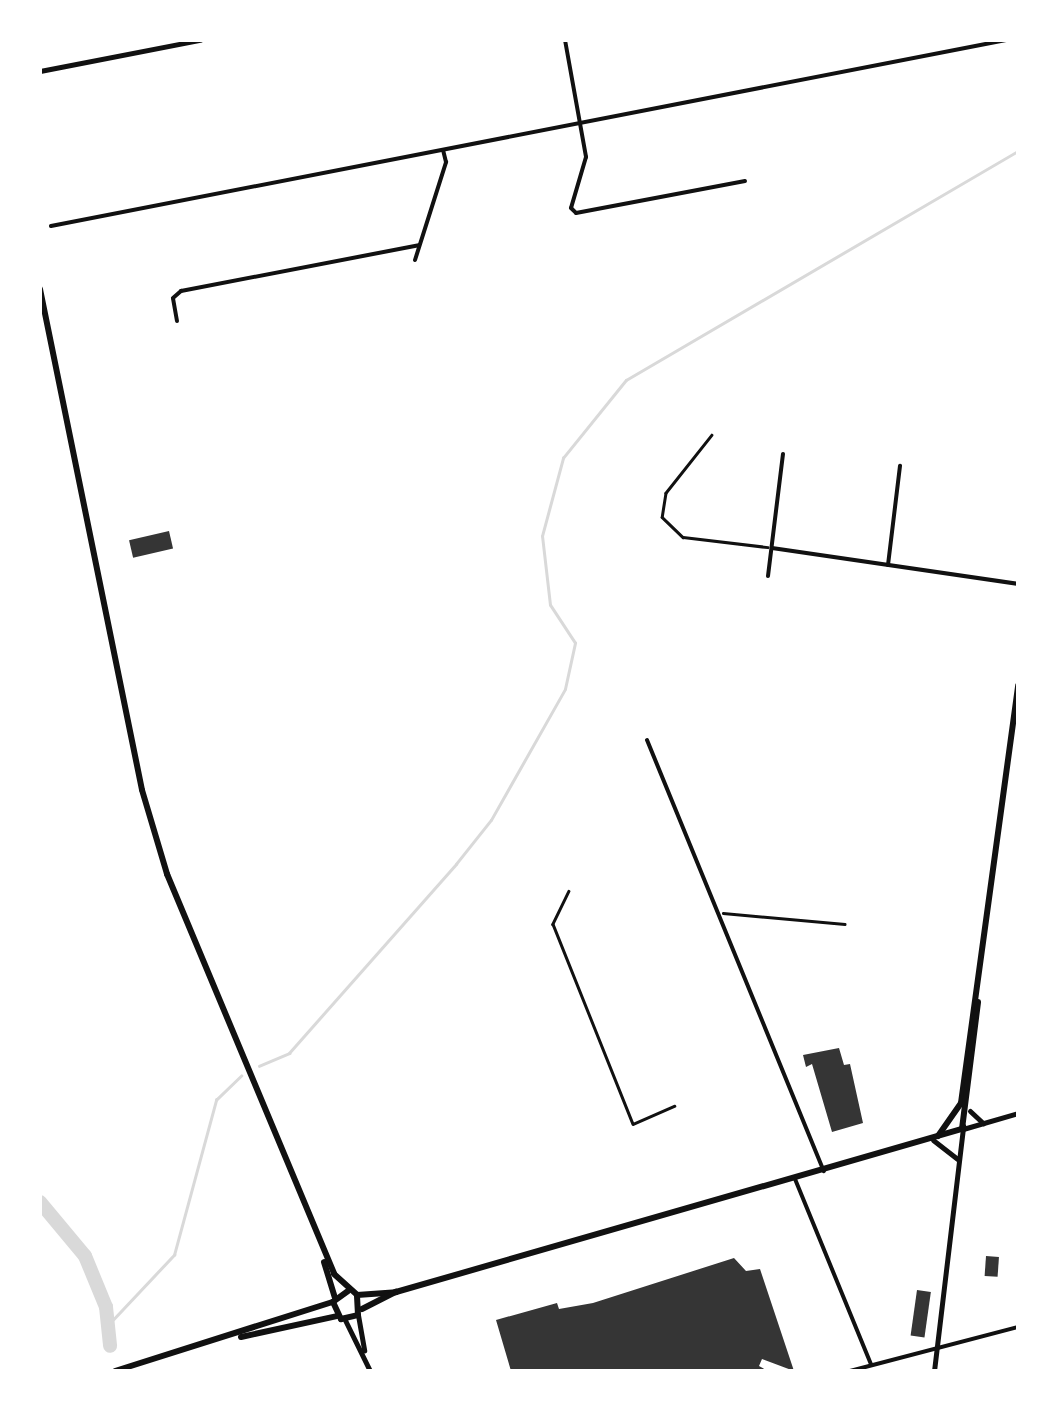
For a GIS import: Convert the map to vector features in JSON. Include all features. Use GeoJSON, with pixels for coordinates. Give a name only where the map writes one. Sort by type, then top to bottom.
{"type":"FeatureCollection","features":[{"type":"Feature","properties":{"kind":"main road"},"geometry":{"type":"LineString","coordinates":[[40,289],[153,836],[316,1237],[341,1318]]}},
{"type":"Feature","properties":{"kind":"main road"},"geometry":{"type":"LineString","coordinates":[[934,1140],[953,1124],[962,1103],[1018,685]]}},
{"type":"Feature","properties":{"kind":"main road"},"geometry":{"type":"LineString","coordinates":[[118,1370],[220,1342],[341,1318],[396,1292],[962,1129],[970,1111],[978,1002]]}},
{"type":"Feature","properties":{"kind":"main road"},"geometry":{"type":"LineString","coordinates":[[316,1237],[353,1293],[360,1312]]}},
{"type":"Feature","properties":{"kind":"main road"},"geometry":{"type":"LineString","coordinates":[[220,1342],[353,1293],[396,1292]]}},
{"type":"Feature","properties":{"kind":"street"},"geometry":{"type":"LineString","coordinates":[[40,71],[200,40]]}},
{"type":"Feature","properties":{"kind":"street"},"geometry":{"type":"LineString","coordinates":[[565,40],[586,157],[571,208],[576,213],[745,181]]}},
{"type":"Feature","properties":{"kind":"street"},"geometry":{"type":"LineString","coordinates":[[50,226],[1006,40]]}},
{"type":"Feature","properties":{"kind":"street"},"geometry":{"type":"LineString","coordinates":[[415,260],[446,162],[443,149]]}},
{"type":"Feature","properties":{"kind":"street"},"geometry":{"type":"LineString","coordinates":[[177,321],[173,298],[180,291],[419,245]]}},
{"type":"Feature","properties":{"kind":"street"},"geometry":{"type":"LineString","coordinates":[[768,576],[784,454]]}},
{"type":"Feature","properties":{"kind":"street"},"geometry":{"type":"LineString","coordinates":[[888,564],[900,466]]}},
{"type":"Feature","properties":{"kind":"street"},"geometry":{"type":"LineString","coordinates":[[772,548],[1018,584]]}},
{"type":"Feature","properties":{"kind":"street"},"geometry":{"type":"LineString","coordinates":[[647,740],[824,1171]]}},
{"type":"Feature","properties":{"kind":"street"},"geometry":{"type":"LineString","coordinates":[[934,1371],[962,1103]]}},
{"type":"Feature","properties":{"kind":"street"},"geometry":{"type":"LineString","coordinates":[[970,1111],[983,1123]]}},
{"type":"Feature","properties":{"kind":"street"},"geometry":{"type":"LineString","coordinates":[[962,1129],[1018,1113]]}},
{"type":"Feature","properties":{"kind":"street"},"geometry":{"type":"LineString","coordinates":[[934,1140],[958,1162]]}},
{"type":"Feature","properties":{"kind":"street"},"geometry":{"type":"LineString","coordinates":[[795,1178],[872,1364]]}},
{"type":"Feature","properties":{"kind":"street"},"geometry":{"type":"LineString","coordinates":[[360,1312],[365,1358]]}},
{"type":"Feature","properties":{"kind":"street"},"geometry":{"type":"LineString","coordinates":[[341,1318],[370,1371]]}},
{"type":"Feature","properties":{"kind":"street"},"geometry":{"type":"LineString","coordinates":[[850,1371],[1018,1328]]}},
{"type":"Feature","properties":{"kind":"path"},"geometry":{"type":"LineString","coordinates":[[712,435],[666,492],[662,517],[683,537],[772,548]]}},
{"type":"Feature","properties":{"kind":"path"},"geometry":{"type":"LineString","coordinates":[[570,891],[552,924],[633,1124],[674,1106]]}},
{"type":"Feature","properties":{"kind":"path"},"geometry":{"type":"LineString","coordinates":[[718,914],[746,910],[846,924]]}},
{"type":"Feature","properties":{"kind":"building"},"geometry":{"type":"Polygon","coordinates":[[[169,531],[173,549],[133,558],[129,540],[169,531]]]}},
{"type":"Feature","properties":{"kind":"building"},"geometry":{"type":"Polygon","coordinates":[[[839,1048],[844,1065],[850,1064],[863,1123],[832,1132],[812,1064],[806,1067],[803,1055],[839,1048]]]}},
{"type":"Feature","properties":{"kind":"building"},"geometry":{"type":"Polygon","coordinates":[[[986,1256],[999,1257],[998,1277],[985,1276],[986,1256]]]}},
{"type":"Feature","properties":{"kind":"building"},"geometry":{"type":"Polygon","coordinates":[[[734,1258],[746,1271],[760,1269],[794,1371],[762,1359],[759,1366],[768,1371],[511,1371],[496,1320],[557,1303],[559,1309],[593,1303],[734,1258]]]}},
{"type":"Feature","properties":{"kind":"building"},"geometry":{"type":"Polygon","coordinates":[[[917,1290],[931,1292],[924,1338],[911,1336],[917,1290]]]}},
{"type":"Feature","properties":{"kind":"waterway"},"geometry":{"type":"LineString","coordinates":[[259,1066],[289,1053],[456,864],[491,820],[565,689],[575,643],[550,605],[542,536],[563,458],[626,380],[1018,151]]}},
{"type":"Feature","properties":{"kind":"waterway"},"geometry":{"type":"LineString","coordinates":[[107,1326],[174,1255],[216,1100],[241,1076]]}},
{"type":"Feature","properties":{"kind":"waterway"},"geometry":{"type":"LineString","coordinates":[[40,1202],[85,1256],[106,1307],[110,1346]]}}]}
